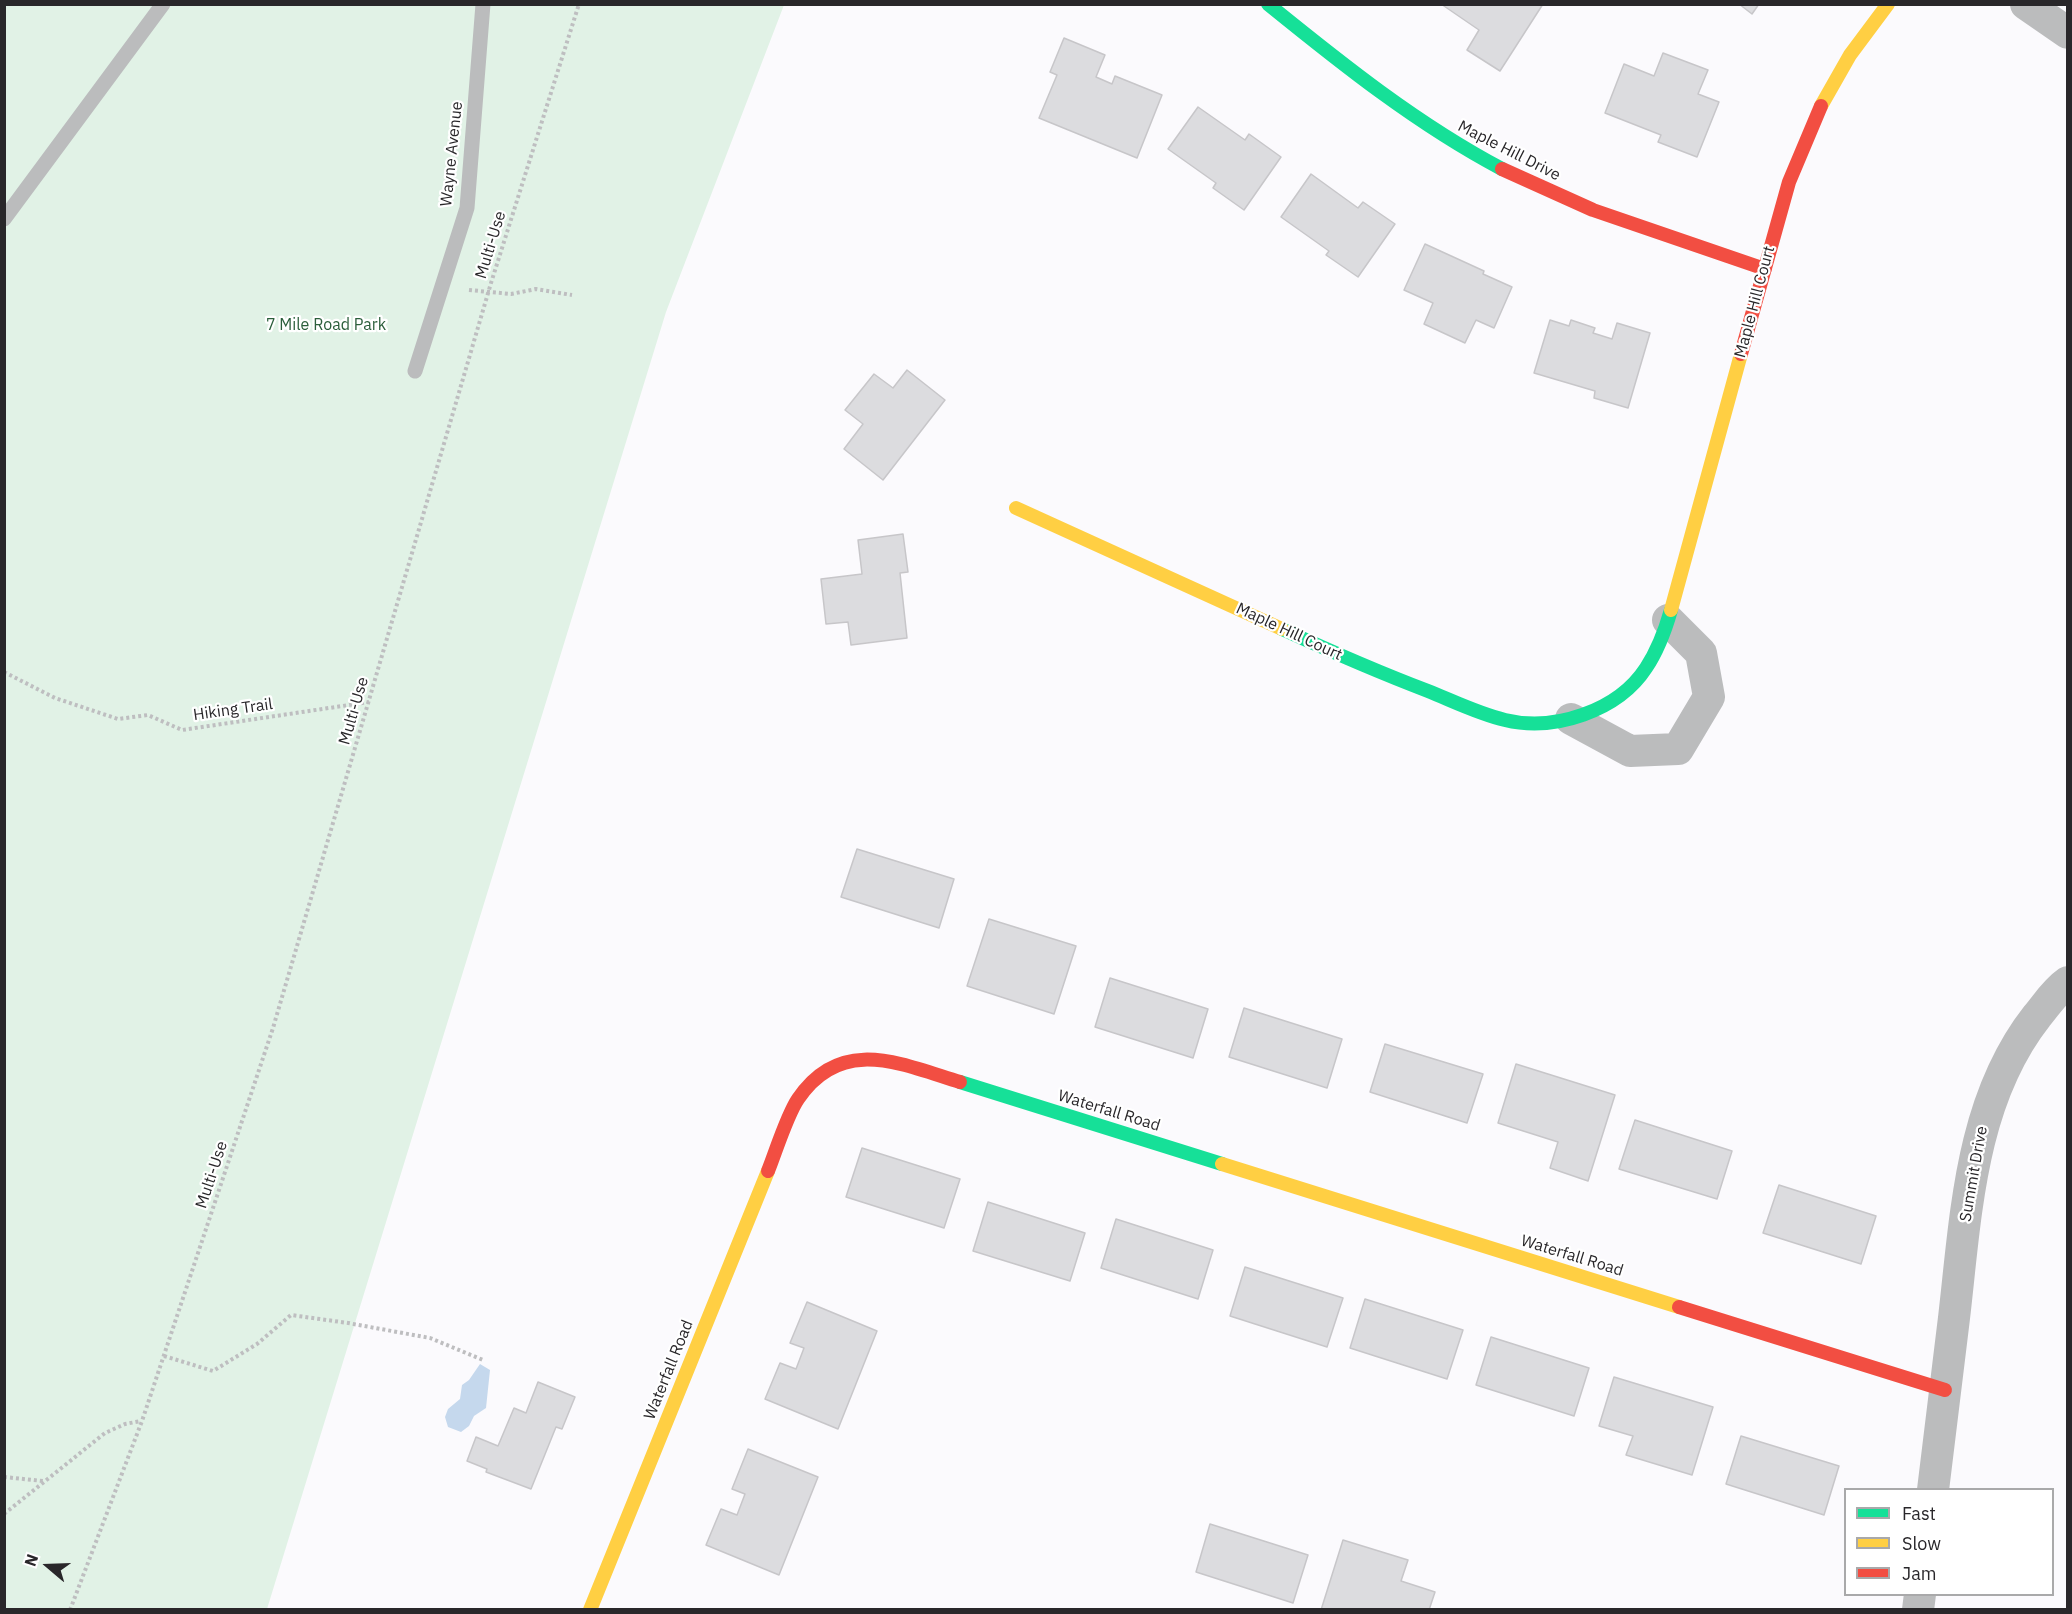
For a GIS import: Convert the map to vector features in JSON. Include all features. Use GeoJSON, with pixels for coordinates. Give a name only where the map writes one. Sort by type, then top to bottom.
{"type":"FeatureCollection","features":[{"type":"Feature","properties":{"kind":"street","name":"Maple Hill Drive"},"geometry":{"type":"LineString","coordinates":[[1268,4],[1338,61],[1432,129],[1489,162],[1610,217],[1765,269]]}},
{"type":"Feature","properties":{"kind":"street","name":"Maple Hill Court"},"geometry":{"type":"LineString","coordinates":[[1016,508],[1372,670],[1505,720],[1532,723],[1560,722],[1585,715],[1606,704],[1630,686],[1646,669],[1664,635],[1779,215],[1801,149],[1827,94],[1852,53],[1888,4]]}},
{"type":"Feature","properties":{"kind":"street"},"geometry":{"type":"LineString","coordinates":[[2026,4],[2067,33]]}},
{"type":"Feature","properties":{"kind":"street"},"geometry":{"type":"LineString","coordinates":[[1571,719],[1630,751],[1678,749],[1709,697],[1701,653],[1668,620]]}},
{"type":"Feature","properties":{"kind":"street","name":"Summit Drive"},"geometry":{"type":"LineString","coordinates":[[1933,1488],[1970,1182],[1984,1119],[2004,1071],[2029,1026],[2060,987],[2067,982]]}},
{"type":"Feature","properties":{"kind":"street","name":"Waterfall Road"},"geometry":{"type":"LineString","coordinates":[[590,1610],[796,1100],[815,1078],[853,1059],[867,1058],[899,1063],[1945,1390]]}},
{"type":"Feature","properties":{"kind":"lane"},"geometry":{"type":"LineString","coordinates":[[4,219],[163,4]]}},
{"type":"Feature","properties":{"kind":"lane","name":"Wayne Avenue"},"geometry":{"type":"LineString","coordinates":[[415,371],[466,207],[483,4]]}},
{"type":"Feature","properties":{"kind":"path","name":"Multi-Use"},"geometry":{"type":"LineString","coordinates":[[70,1610],[142,1421],[273,1028],[489,293],[579,4]]}},
{"type":"Feature","properties":{"kind":"path"},"geometry":{"type":"LineString","coordinates":[[489,293],[511,294],[536,289],[572,296]]}},
{"type":"Feature","properties":{"kind":"path","name":"Hiking Trail"},"geometry":{"type":"LineString","coordinates":[[4,672],[55,698],[118,719],[148,715],[182,730],[369,702]]}},
{"type":"Feature","properties":{"kind":"path"},"geometry":{"type":"LineString","coordinates":[[164,1356],[213,1371],[257,1344],[291,1315],[430,1338],[483,1360]]}},
{"type":"Feature","properties":{"kind":"path"},"geometry":{"type":"LineString","coordinates":[[4,1514],[105,1432],[125,1424],[142,1421]]}},
{"type":"Feature","properties":{"kind":"path"},"geometry":{"type":"LineString","coordinates":[[4,1477],[44,1481]]}},
{"type":"Feature","properties":{"kind":"green space","name":"7 Mile Road Park"},"geometry":{"type":"Polygon","coordinates":[[[5,5],[784,5],[666,312],[267,1609],[5,1610],[5,5]]]}},
{"type":"Feature","properties":{"kind":"water"},"geometry":{"type":"Polygon","coordinates":[[[480,1364],[490,1370],[486,1408],[474,1416],[469,1426],[461,1432],[448,1427],[445,1417],[448,1409],[460,1399],[462,1385],[469,1380],[480,1364]]]}},
{"type":"Feature","properties":{"kind":"building"},"geometry":{"type":"Polygon","coordinates":[[[1441,4],[1543,4],[1500,71],[1467,50],[1479,30],[1441,4]]]}},
{"type":"Feature","properties":{"kind":"building"},"geometry":{"type":"Polygon","coordinates":[[[1739,4],[1759,4],[1752,14],[1739,4]]]}},
{"type":"Feature","properties":{"kind":"building"},"geometry":{"type":"Polygon","coordinates":[[[1064,38],[1105,55],[1096,77],[1112,84],[1115,76],[1162,95],[1137,158],[1039,118],[1057,75],[1050,72],[1064,38]]]}},
{"type":"Feature","properties":{"kind":"building"},"geometry":{"type":"Polygon","coordinates":[[[1663,53],[1708,70],[1698,94],[1719,102],[1697,157],[1658,142],[1661,135],[1605,113],[1624,64],[1654,76],[1663,53]]]}},
{"type":"Feature","properties":{"kind":"building"},"geometry":{"type":"Polygon","coordinates":[[[1198,107],[1245,140],[1249,134],[1281,157],[1244,210],[1213,188],[1216,183],[1168,149],[1198,107]]]}},
{"type":"Feature","properties":{"kind":"building"},"geometry":{"type":"Polygon","coordinates":[[[1311,174],[1358,208],[1363,202],[1395,224],[1358,277],[1326,255],[1329,251],[1281,217],[1311,174]]]}},
{"type":"Feature","properties":{"kind":"building"},"geometry":{"type":"Polygon","coordinates":[[[1425,244],[1484,271],[1483,274],[1512,287],[1494,328],[1476,320],[1465,343],[1424,324],[1433,303],[1404,290],[1425,244]]]}},
{"type":"Feature","properties":{"kind":"building"},"geometry":{"type":"Polygon","coordinates":[[[1550,320],[1569,326],[1571,320],[1595,328],[1593,333],[1612,339],[1617,323],[1650,333],[1628,408],[1594,398],[1595,391],[1534,373],[1550,320]]]}},
{"type":"Feature","properties":{"kind":"building"},"geometry":{"type":"Polygon","coordinates":[[[907,370],[945,400],[883,480],[844,449],[863,424],[845,410],[874,374],[893,388],[907,370]]]}},
{"type":"Feature","properties":{"kind":"building"},"geometry":{"type":"Polygon","coordinates":[[[903,534],[908,572],[900,573],[907,638],[851,645],[848,622],[826,624],[821,579],[862,574],[858,540],[903,534]]]}},
{"type":"Feature","properties":{"kind":"building"},"geometry":{"type":"Polygon","coordinates":[[[857,849],[954,879],[939,928],[841,897],[857,849]]]}},
{"type":"Feature","properties":{"kind":"building"},"geometry":{"type":"Polygon","coordinates":[[[989,919],[1076,946],[1054,1014],[967,986],[989,919]]]}},
{"type":"Feature","properties":{"kind":"building"},"geometry":{"type":"Polygon","coordinates":[[[1110,978],[1208,1009],[1193,1058],[1095,1027],[1110,978]]]}},
{"type":"Feature","properties":{"kind":"building"},"geometry":{"type":"Polygon","coordinates":[[[1244,1008],[1342,1039],[1327,1088],[1229,1057],[1244,1008]]]}},
{"type":"Feature","properties":{"kind":"building"},"geometry":{"type":"Polygon","coordinates":[[[1385,1044],[1483,1074],[1467,1123],[1370,1092],[1385,1044]]]}},
{"type":"Feature","properties":{"kind":"building"},"geometry":{"type":"Polygon","coordinates":[[[1516,1064],[1615,1095],[1588,1181],[1550,1168],[1558,1142],[1498,1123],[1516,1064]]]}},
{"type":"Feature","properties":{"kind":"building"},"geometry":{"type":"Polygon","coordinates":[[[1635,1120],[1732,1151],[1717,1199],[1619,1169],[1635,1120]]]}},
{"type":"Feature","properties":{"kind":"building"},"geometry":{"type":"Polygon","coordinates":[[[862,1148],[960,1179],[944,1228],[846,1197],[862,1148]]]}},
{"type":"Feature","properties":{"kind":"building"},"geometry":{"type":"Polygon","coordinates":[[[1779,1185],[1876,1216],[1861,1264],[1763,1233],[1779,1185]]]}},
{"type":"Feature","properties":{"kind":"building"},"geometry":{"type":"Polygon","coordinates":[[[988,1202],[1085,1233],[1070,1281],[973,1251],[988,1202]]]}},
{"type":"Feature","properties":{"kind":"building"},"geometry":{"type":"Polygon","coordinates":[[[1116,1219],[1213,1250],[1198,1299],[1101,1268],[1116,1219]]]}},
{"type":"Feature","properties":{"kind":"building"},"geometry":{"type":"Polygon","coordinates":[[[1245,1267],[1343,1298],[1327,1347],[1230,1316],[1245,1267]]]}},
{"type":"Feature","properties":{"kind":"building"},"geometry":{"type":"Polygon","coordinates":[[[1365,1299],[1463,1330],[1447,1379],[1350,1348],[1365,1299]]]}},
{"type":"Feature","properties":{"kind":"building"},"geometry":{"type":"Polygon","coordinates":[[[807,1302],[877,1331],[838,1429],[765,1399],[780,1363],[796,1369],[804,1348],[790,1343],[807,1302]]]}},
{"type":"Feature","properties":{"kind":"building"},"geometry":{"type":"Polygon","coordinates":[[[1491,1337],[1589,1368],[1574,1416],[1476,1385],[1491,1337]]]}},
{"type":"Feature","properties":{"kind":"building"},"geometry":{"type":"Polygon","coordinates":[[[1614,1377],[1713,1407],[1692,1475],[1626,1455],[1633,1436],[1599,1426],[1614,1377]]]}},
{"type":"Feature","properties":{"kind":"building"},"geometry":{"type":"Polygon","coordinates":[[[538,1382],[575,1397],[562,1429],[556,1427],[531,1489],[486,1472],[487,1469],[467,1461],[476,1437],[498,1446],[514,1408],[526,1413],[538,1382]]]}},
{"type":"Feature","properties":{"kind":"building"},"geometry":{"type":"Polygon","coordinates":[[[1741,1436],[1839,1466],[1824,1515],[1726,1484],[1741,1436]]]}},
{"type":"Feature","properties":{"kind":"building"},"geometry":{"type":"Polygon","coordinates":[[[748,1449],[818,1477],[779,1575],[706,1545],[721,1509],[737,1515],[745,1494],[732,1489],[748,1449]]]}},
{"type":"Feature","properties":{"kind":"building"},"geometry":{"type":"Polygon","coordinates":[[[1210,1524],[1308,1555],[1293,1603],[1196,1572],[1210,1524]]]}},
{"type":"Feature","properties":{"kind":"building"},"geometry":{"type":"Polygon","coordinates":[[[1343,1540],[1408,1560],[1401,1581],[1435,1592],[1429,1610],[1321,1610],[1343,1540]]]}},
{"type":"Feature","properties":{"kind":"traffic: fast"},"geometry":{"type":"LineString","coordinates":[[1268,4],[1352,71],[1410,113],[1502,169]]}},
{"type":"Feature","properties":{"kind":"traffic: fast"},"geometry":{"type":"LineString","coordinates":[[1282,629],[1372,669],[1486,714],[1524,723],[1544,723],[1583,715],[1602,707],[1634,683],[1654,654],[1671,610]]}},
{"type":"Feature","properties":{"kind":"traffic: fast"},"geometry":{"type":"LineString","coordinates":[[960,1082],[1222,1164]]}},
{"type":"Feature","properties":{"kind":"traffic: slow"},"geometry":{"type":"LineString","coordinates":[[1821,106],[1850,55],[1888,4]]}},
{"type":"Feature","properties":{"kind":"traffic: slow"},"geometry":{"type":"LineString","coordinates":[[1671,610],[1741,354]]}},
{"type":"Feature","properties":{"kind":"traffic: slow"},"geometry":{"type":"LineString","coordinates":[[1016,508],[1282,629]]}},
{"type":"Feature","properties":{"kind":"traffic: slow"},"geometry":{"type":"LineString","coordinates":[[1222,1164],[1679,1307]]}},
{"type":"Feature","properties":{"kind":"traffic: slow"},"geometry":{"type":"LineString","coordinates":[[590,1610],[768,1171]]}},
{"type":"Feature","properties":{"kind":"traffic: jam"},"geometry":{"type":"LineString","coordinates":[[1741,354],[1789,182],[1821,106]]}},
{"type":"Feature","properties":{"kind":"traffic: jam"},"geometry":{"type":"LineString","coordinates":[[1502,169],[1593,210],[1765,269]]}},
{"type":"Feature","properties":{"kind":"traffic: jam"},"geometry":{"type":"LineString","coordinates":[[768,1171],[798,1099],[815,1079],[833,1067],[853,1061],[873,1060],[916,1068],[960,1082]]}},
{"type":"Feature","properties":{"kind":"traffic: jam"},"geometry":{"type":"LineString","coordinates":[[1679,1307],[1945,1390]]}}]}
